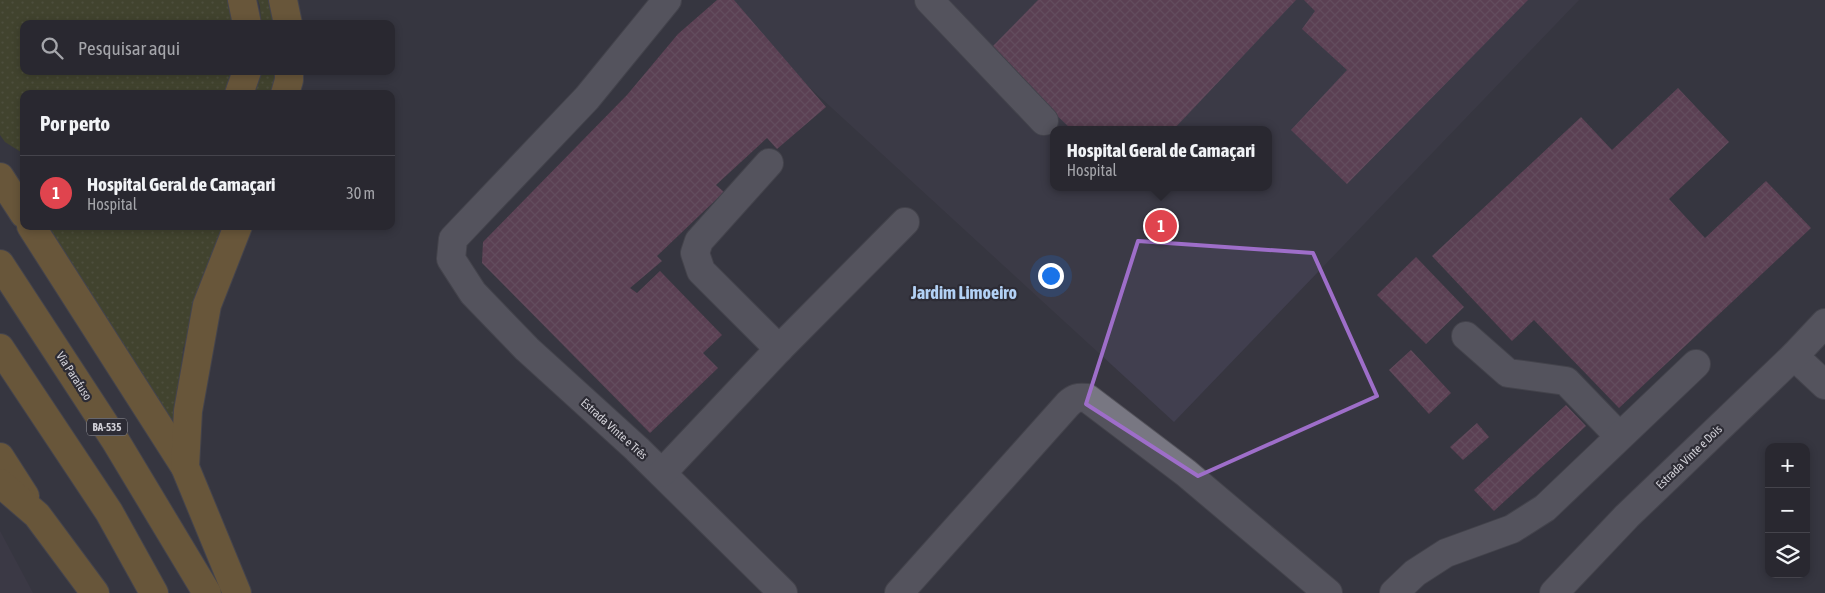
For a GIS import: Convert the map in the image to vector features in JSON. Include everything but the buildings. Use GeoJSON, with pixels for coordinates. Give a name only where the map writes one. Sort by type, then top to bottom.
{"type":"FeatureCollection","features":[{"type":"Feature","properties":{"kind":"highway"},"geometry":{"type":"LineString","coordinates":[[242,0],[246,20]]}},
{"type":"Feature","properties":{"kind":"highway"},"geometry":{"type":"LineString","coordinates":[[283,0],[287,20]]}},
{"type":"Feature","properties":{"kind":"highway"},"geometry":{"type":"LineString","coordinates":[[240,90],[246,75]]}},
{"type":"Feature","properties":{"kind":"highway"},"geometry":{"type":"LineString","coordinates":[[287,90],[289,75]]}},
{"type":"Feature","properties":{"kind":"highway"},"geometry":{"type":"LineString","coordinates":[[0,170],[20,178]]}},
{"type":"Feature","properties":{"kind":"highway"},"geometry":{"type":"LineString","coordinates":[[0,177],[20,208]]}},
{"type":"Feature","properties":{"kind":"highway"},"geometry":{"type":"LineString","coordinates":[[35,230],[185,467],[237,593]]}},
{"type":"Feature","properties":{"kind":"highway"},"geometry":{"type":"LineString","coordinates":[[185,467],[188,411],[207,305],[236,230]]}},
{"type":"Feature","properties":{"kind":"highway","name":"Via Parafuso"},"geometry":{"type":"LineString","coordinates":[[0,264],[116,440],[207,593]]}},
{"type":"Feature","properties":{"kind":"highway"},"geometry":{"type":"LineString","coordinates":[[0,348],[109,512],[154,593]]}},
{"type":"Feature","properties":{"kind":"highway"},"geometry":{"type":"LineString","coordinates":[[0,457],[36,515],[95,593]]}},
{"type":"Feature","properties":{"kind":"highway"},"geometry":{"type":"LineString","coordinates":[[0,483],[36,515]]}},
{"type":"Feature","properties":{"kind":"street","name":"Estrada Vinte e Três"},"geometry":{"type":"LineString","coordinates":[[667,0],[587,98],[453,239],[451,259],[473,293],[527,349],[662,473],[783,593]]}},
{"type":"Feature","properties":{"kind":"street"},"geometry":{"type":"LineString","coordinates":[[929,0],[1044,121]]}},
{"type":"Feature","properties":{"kind":"street"},"geometry":{"type":"LineString","coordinates":[[769,163],[699,241],[695,253],[701,271],[779,349]]}},
{"type":"Feature","properties":{"kind":"street"},"geometry":{"type":"LineString","coordinates":[[662,473],[779,349],[905,222]]}},
{"type":"Feature","properties":{"kind":"street","name":"Estrada Vinte e Dois"},"geometry":{"type":"LineString","coordinates":[[1554,593],[1626,516],[1794,356],[1825,323]]}},
{"type":"Feature","properties":{"kind":"street"},"geometry":{"type":"LineString","coordinates":[[1466,336],[1508,373],[1566,381],[1619,436]]}},
{"type":"Feature","properties":{"kind":"street"},"geometry":{"type":"LineString","coordinates":[[1794,356],[1825,385]]}},
{"type":"Feature","properties":{"kind":"street"},"geometry":{"type":"LineString","coordinates":[[1394,593],[1415,573],[1446,553],[1512,530],[1545,508],[1696,364]]}},
{"type":"Feature","properties":{"kind":"street"},"geometry":{"type":"LineString","coordinates":[[899,593],[1068,404],[1074,398],[1080,397],[1087,398],[1186,473],[1328,593]]}},
{"type":"Feature","properties":{"kind":"highlighted area"},"geometry":{"type":"Polygon","coordinates":[[[1138,241],[1313,253],[1377,396],[1198,476],[1086,404],[1138,241]]]}},
{"type":"Feature","properties":{"kind":"shaded area"},"geometry":{"type":"Polygon","coordinates":[[[727,0],[1579,0],[1174,422],[747,30],[727,0]]]}},
{"type":"Feature","properties":{"kind":"shaded area"},"geometry":{"type":"Polygon","coordinates":[[[0,531],[33,593],[0,593],[0,531]]]}},
{"type":"Feature","properties":{"kind":"green space"},"geometry":{"type":"Polygon","coordinates":[[[0,0],[236,0],[238,20],[20,20],[20,75],[235,75],[229,90],[20,90],[20,151],[5,142],[0,135],[0,0]]]}},
{"type":"Feature","properties":{"kind":"green space"},"geometry":{"type":"Polygon","coordinates":[[[258,0],[277,0],[279,20],[261,20],[258,0]]]}},
{"type":"Feature","properties":{"kind":"green space"},"geometry":{"type":"Polygon","coordinates":[[[260,75],[280,75],[277,90],[255,90],[260,75]]]}},
{"type":"Feature","properties":{"kind":"green space"},"geometry":{"type":"Polygon","coordinates":[[[45,230],[227,230],[183,349],[175,428],[45,230]]]}},
{"type":"Feature","properties":{"kind":"place","name":"Hospital Geral de Camaçari"},"geometry":{"type":"Point","coordinates":[1161,226]}},
{"type":"Feature","properties":{"kind":"district","name":"Jardim Limoeiro"},"geometry":{"type":"Point","coordinates":[964,293]}}]}
